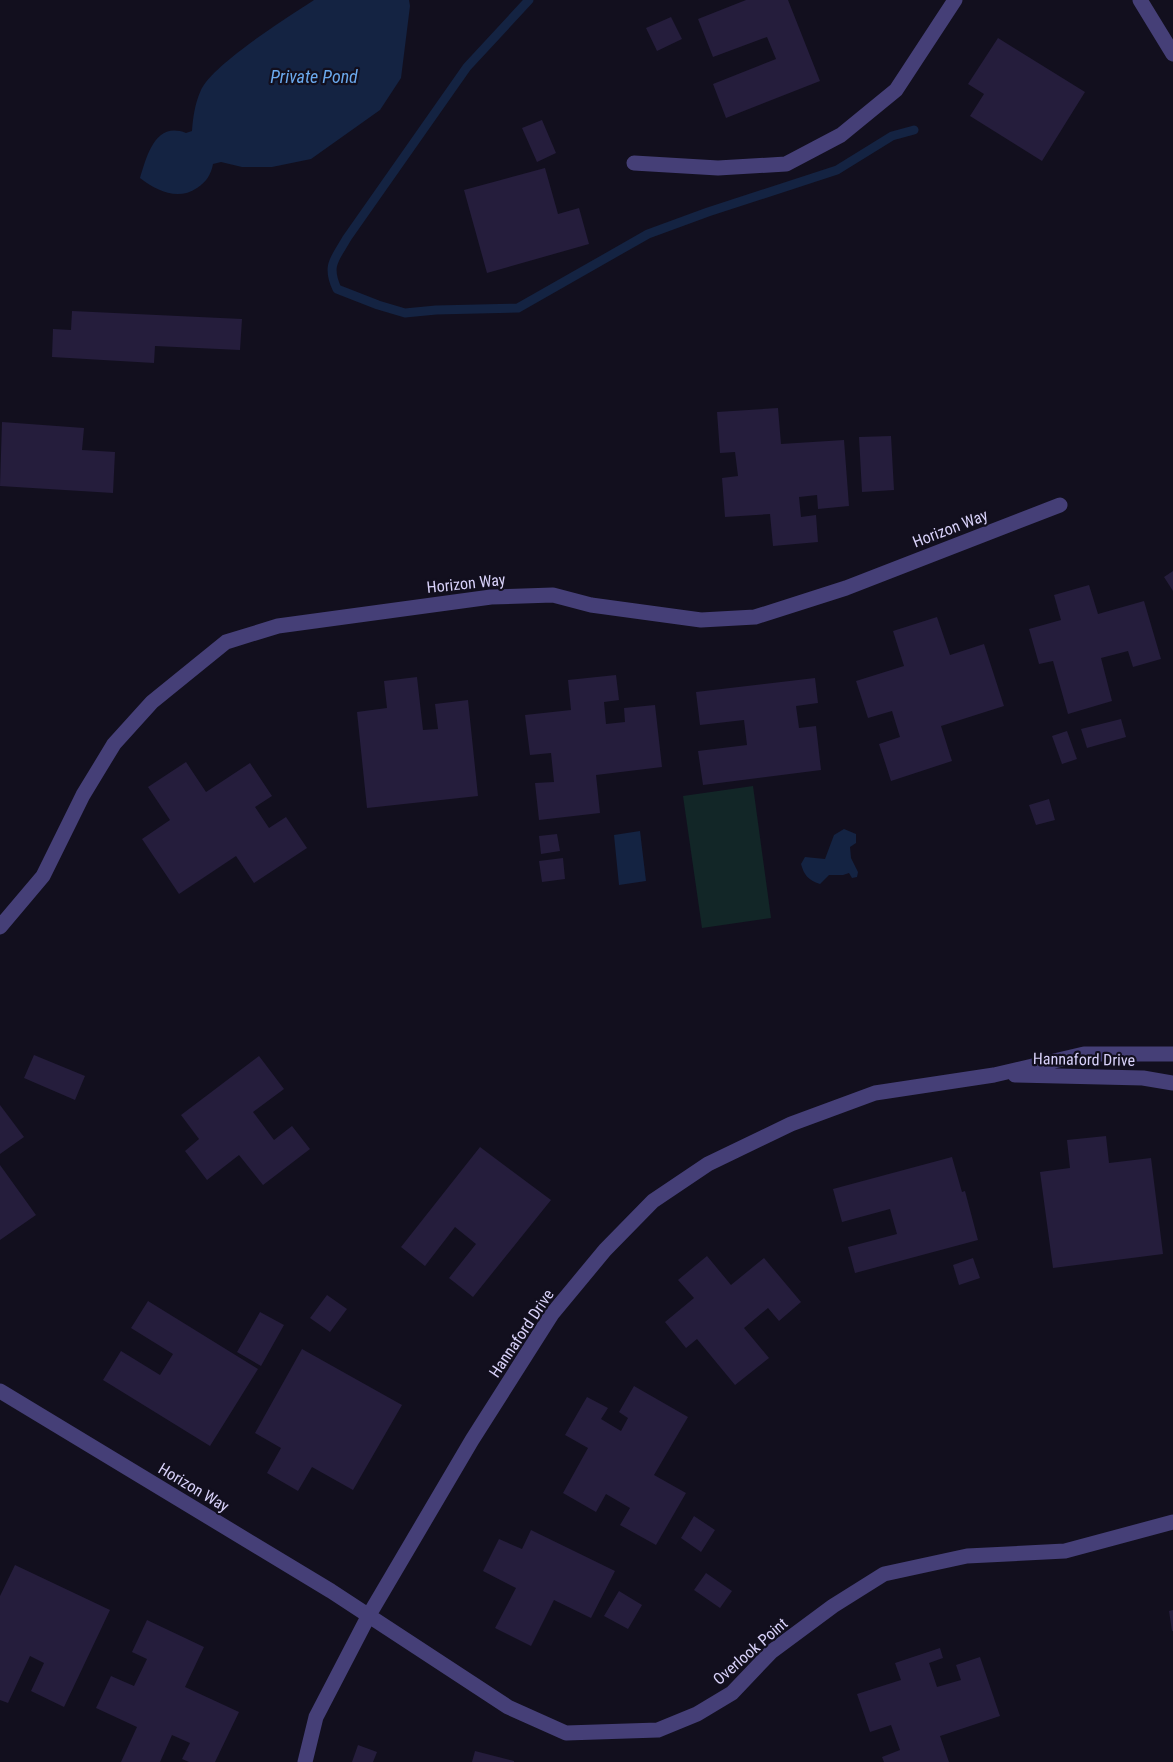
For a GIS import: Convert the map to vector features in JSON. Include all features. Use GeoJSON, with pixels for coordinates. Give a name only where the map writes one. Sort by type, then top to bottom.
{"type":"FeatureCollection","features":[{"type":"Feature","properties":{"kind":"street"},"geometry":{"type":"LineString","coordinates":[[634,163],[718,168],[786,164],[841,135],[896,90],[956,0]]}},
{"type":"Feature","properties":{"kind":"street"},"geometry":{"type":"LineString","coordinates":[[1140,0],[1173,54]]}},
{"type":"Feature","properties":{"kind":"street","name":"Horizon Way"},"geometry":{"type":"LineString","coordinates":[[0,927],[43,876],[83,795],[114,744],[152,702],[226,642],[278,626],[491,597],[553,596],[591,605],[701,620],[754,617],[846,588],[1060,505]]}},
{"type":"Feature","properties":{"kind":"street","name":"Hannaford Drive"},"geometry":{"type":"LineString","coordinates":[[305,1762],[316,1717],[369,1615],[472,1440],[552,1314],[605,1250],[652,1202],[708,1164],[791,1124],[875,1093],[994,1075],[1084,1054],[1173,1054]]}},
{"type":"Feature","properties":{"kind":"street","name":"Hannaford Drive"},"geometry":{"type":"LineString","coordinates":[[994,1075],[1143,1078],[1173,1083]]}},
{"type":"Feature","properties":{"kind":"street","name":"Horizon Way"},"geometry":{"type":"LineString","coordinates":[[0,1391],[369,1615]]}},
{"type":"Feature","properties":{"kind":"street","name":"Overlook Point"},"geometry":{"type":"LineString","coordinates":[[369,1615],[508,1707],[566,1733],[658,1730],[697,1714],[732,1694],[771,1652],[833,1606],[884,1574],[967,1556],[1065,1551],[1173,1522]]}},
{"type":"Feature","properties":{"kind":"green space"},"geometry":{"type":"Polygon","coordinates":[[[753,786],[771,918],[702,928],[683,796],[753,786]]]}},
{"type":"Feature","properties":{"kind":"water","name":"Private Pond"},"geometry":{"type":"Polygon","coordinates":[[[314,0],[409,0],[401,78],[380,110],[311,159],[272,167],[242,167],[221,162],[213,164],[203,183],[190,192],[182,194],[160,190],[140,178],[149,151],[160,136],[167,132],[192,131],[197,100],[208,79],[252,42],[314,0]]]}},
{"type":"Feature","properties":{"kind":"water"},"geometry":{"type":"Polygon","coordinates":[[[844,829],[856,834],[856,843],[850,847],[851,858],[858,872],[857,877],[852,878],[849,873],[829,875],[820,884],[812,881],[802,868],[801,864],[805,857],[825,859],[834,835],[844,829]]]}},
{"type":"Feature","properties":{"kind":"water"},"geometry":{"type":"Polygon","coordinates":[[[640,831],[646,881],[619,885],[614,835],[640,831]]]}},
{"type":"Feature","properties":{"kind":"building"},"geometry":{"type":"Polygon","coordinates":[[[746,0],[788,0],[820,81],[726,118],[713,84],[776,59],[767,37],[713,57],[698,19],[746,0]]]}},
{"type":"Feature","properties":{"kind":"building"},"geometry":{"type":"Polygon","coordinates":[[[671,17],[682,39],[657,51],[646,28],[671,17]]]}},
{"type":"Feature","properties":{"kind":"building"},"geometry":{"type":"Polygon","coordinates":[[[998,38],[1085,92],[1042,161],[970,116],[984,94],[968,84],[998,38]]]}},
{"type":"Feature","properties":{"kind":"building"},"geometry":{"type":"Polygon","coordinates":[[[542,120],[556,153],[537,162],[522,128],[542,120]]]}},
{"type":"Feature","properties":{"kind":"building"},"geometry":{"type":"Polygon","coordinates":[[[545,168],[558,214],[579,208],[589,244],[487,273],[464,190],[545,168]]]}},
{"type":"Feature","properties":{"kind":"building"},"geometry":{"type":"Polygon","coordinates":[[[72,311],[242,319],[240,350],[155,346],[154,363],[52,357],[53,329],[71,330],[72,311]]]}},
{"type":"Feature","properties":{"kind":"building"},"geometry":{"type":"Polygon","coordinates":[[[778,408],[781,444],[844,440],[849,506],[818,509],[817,495],[799,497],[801,517],[816,515],[818,542],[773,546],[770,514],[725,517],[722,478],[738,476],[735,452],[720,453],[717,412],[778,408]]]}},
{"type":"Feature","properties":{"kind":"building"},"geometry":{"type":"Polygon","coordinates":[[[2,422],[84,428],[82,450],[115,452],[113,493],[0,486],[2,422]]]}},
{"type":"Feature","properties":{"kind":"building"},"geometry":{"type":"Polygon","coordinates":[[[891,436],[894,490],[862,492],[859,437],[891,436]]]}},
{"type":"Feature","properties":{"kind":"building"},"geometry":{"type":"Polygon","coordinates":[[[1173,571],[1173,591],[1164,577],[1173,571]]]}},
{"type":"Feature","properties":{"kind":"building"},"geometry":{"type":"Polygon","coordinates":[[[1089,585],[1098,614],[1144,601],[1161,659],[1133,667],[1128,651],[1101,658],[1112,701],[1068,714],[1053,661],[1039,664],[1029,629],[1061,620],[1054,595],[1089,585]]]}},
{"type":"Feature","properties":{"kind":"building"},"geometry":{"type":"Polygon","coordinates":[[[937,617],[950,655],[984,644],[1004,706],[941,726],[952,761],[891,781],[879,744],[900,737],[892,711],[868,718],[856,681],[904,666],[893,631],[937,617]]]}},
{"type":"Feature","properties":{"kind":"building"},"geometry":{"type":"Polygon","coordinates":[[[616,675],[619,700],[604,702],[606,724],[625,722],[624,708],[655,705],[662,767],[596,775],[600,813],[539,820],[535,783],[554,782],[551,753],[530,755],[525,715],[571,710],[568,680],[616,675]]]}},
{"type":"Feature","properties":{"kind":"building"},"geometry":{"type":"Polygon","coordinates":[[[417,677],[423,730],[438,729],[435,704],[468,700],[478,796],[367,808],[357,712],[387,708],[384,681],[417,677]]]}},
{"type":"Feature","properties":{"kind":"building"},"geometry":{"type":"Polygon","coordinates":[[[815,678],[818,703],[796,706],[799,728],[816,726],[821,770],[703,785],[698,751],[747,745],[744,720],[700,725],[696,692],[815,678]]]}},
{"type":"Feature","properties":{"kind":"building"},"geometry":{"type":"Polygon","coordinates":[[[1121,719],[1126,737],[1087,748],[1081,729],[1121,719]]]}},
{"type":"Feature","properties":{"kind":"building"},"geometry":{"type":"Polygon","coordinates":[[[1067,731],[1077,759],[1062,764],[1052,736],[1067,731]]]}},
{"type":"Feature","properties":{"kind":"building"},"geometry":{"type":"Polygon","coordinates":[[[186,762],[206,792],[250,763],[272,796],[255,807],[269,828],[286,817],[307,848],[254,883],[236,856],[179,894],[142,839],[170,820],[148,787],[186,762]]]}},
{"type":"Feature","properties":{"kind":"building"},"geometry":{"type":"Polygon","coordinates":[[[1049,799],[1055,820],[1036,825],[1029,805],[1049,799]]]}},
{"type":"Feature","properties":{"kind":"building"},"geometry":{"type":"Polygon","coordinates":[[[557,834],[560,851],[541,854],[539,836],[557,834]]]}},
{"type":"Feature","properties":{"kind":"building"},"geometry":{"type":"Polygon","coordinates":[[[563,858],[565,879],[542,882],[539,861],[563,858]]]}},
{"type":"Feature","properties":{"kind":"building"},"geometry":{"type":"Polygon","coordinates":[[[34,1055],[85,1076],[75,1100],[24,1078],[34,1055]]]}},
{"type":"Feature","properties":{"kind":"building"},"geometry":{"type":"Polygon","coordinates":[[[259,1056],[284,1089],[253,1112],[274,1140],[292,1126],[310,1149],[263,1185],[239,1155],[207,1180],[185,1151],[199,1139],[181,1115],[259,1056]]]}},
{"type":"Feature","properties":{"kind":"building"},"geometry":{"type":"Polygon","coordinates":[[[0,1105],[24,1137],[0,1154],[0,1105]]]}},
{"type":"Feature","properties":{"kind":"building"},"geometry":{"type":"Polygon","coordinates":[[[1106,1136],[1109,1163],[1151,1158],[1163,1254],[1053,1268],[1040,1172],[1070,1168],[1067,1140],[1106,1136]]]}},
{"type":"Feature","properties":{"kind":"building"},"geometry":{"type":"Polygon","coordinates":[[[480,1147],[551,1200],[473,1297],[449,1278],[476,1244],[455,1227],[425,1266],[401,1247],[480,1147]]]}},
{"type":"Feature","properties":{"kind":"building"},"geometry":{"type":"Polygon","coordinates":[[[952,1157],[962,1192],[965,1191],[978,1240],[855,1273],[848,1247],[897,1234],[890,1209],[842,1222],[833,1189],[952,1157]]]}},
{"type":"Feature","properties":{"kind":"building"},"geometry":{"type":"Polygon","coordinates":[[[0,1165],[36,1215],[0,1240],[0,1165]]]}},
{"type":"Feature","properties":{"kind":"building"},"geometry":{"type":"Polygon","coordinates":[[[707,1256],[731,1285],[764,1258],[801,1302],[779,1321],[768,1308],[744,1328],[769,1358],[735,1385],[697,1339],[686,1348],[665,1322],[694,1298],[678,1280],[707,1256]]]}},
{"type":"Feature","properties":{"kind":"building"},"geometry":{"type":"Polygon","coordinates":[[[973,1258],[980,1278],[959,1285],[953,1265],[973,1258]]]}},
{"type":"Feature","properties":{"kind":"building"},"geometry":{"type":"Polygon","coordinates":[[[327,1295],[347,1309],[330,1332],[310,1318],[327,1295]]]}},
{"type":"Feature","properties":{"kind":"building"},"geometry":{"type":"Polygon","coordinates":[[[148,1301],[258,1369],[210,1446],[103,1380],[121,1351],[160,1375],[173,1354],[131,1328],[148,1301]]]}},
{"type":"Feature","properties":{"kind":"building"},"geometry":{"type":"Polygon","coordinates":[[[260,1312],[284,1325],[261,1366],[237,1352],[260,1312]]]}},
{"type":"Feature","properties":{"kind":"building"},"geometry":{"type":"Polygon","coordinates":[[[302,1349],[402,1405],[353,1490],[312,1467],[298,1491],[267,1473],[281,1448],[255,1433],[302,1349]]]}},
{"type":"Feature","properties":{"kind":"building"},"geometry":{"type":"Polygon","coordinates":[[[634,1386],[688,1417],[654,1475],[686,1493],[656,1545],[620,1525],[630,1508],[606,1494],[596,1512],[563,1493],[588,1448],[565,1435],[587,1397],[608,1408],[601,1419],[621,1431],[628,1418],[619,1412],[634,1386]]]}},
{"type":"Feature","properties":{"kind":"building"},"geometry":{"type":"Polygon","coordinates":[[[694,1516],[715,1530],[701,1552],[681,1538],[694,1516]]]}},
{"type":"Feature","properties":{"kind":"building"},"geometry":{"type":"Polygon","coordinates":[[[531,1530],[615,1571],[591,1618],[554,1600],[531,1646],[495,1628],[516,1588],[483,1571],[499,1539],[522,1549],[531,1530]]]}},
{"type":"Feature","properties":{"kind":"building"},"geometry":{"type":"Polygon","coordinates":[[[15,1565],[110,1610],[64,1707],[31,1691],[44,1663],[30,1656],[8,1703],[0,1700],[0,1596],[15,1565]]]}},
{"type":"Feature","properties":{"kind":"building"},"geometry":{"type":"Polygon","coordinates":[[[706,1573],[732,1591],[720,1608],[694,1590],[706,1573]]]}},
{"type":"Feature","properties":{"kind":"building"},"geometry":{"type":"Polygon","coordinates":[[[619,1591],[642,1605],[628,1629],[604,1616],[619,1591]]]}},
{"type":"Feature","properties":{"kind":"building"},"geometry":{"type":"Polygon","coordinates":[[[1173,1610],[1173,1631],[1172,1631],[1169,1611],[1173,1610]]]}},
{"type":"Feature","properties":{"kind":"building"},"geometry":{"type":"Polygon","coordinates":[[[147,1620],[204,1647],[185,1687],[239,1712],[215,1762],[189,1762],[182,1759],[190,1743],[172,1735],[160,1762],[121,1762],[137,1727],[96,1708],[111,1676],[134,1686],[147,1659],[132,1652],[147,1620]]]}},
{"type":"Feature","properties":{"kind":"building"},"geometry":{"type":"Polygon","coordinates":[[[940,1648],[943,1658],[929,1663],[937,1687],[961,1680],[956,1665],[980,1657],[1000,1716],[940,1736],[949,1762],[884,1762],[882,1757],[900,1750],[891,1725],[870,1732],[857,1694],[901,1680],[895,1663],[940,1648]]]}},
{"type":"Feature","properties":{"kind":"building"},"geometry":{"type":"Polygon","coordinates":[[[358,1745],[377,1752],[373,1762],[352,1762],[358,1745]]]}},
{"type":"Feature","properties":{"kind":"building"},"geometry":{"type":"Polygon","coordinates":[[[475,1751],[514,1761],[514,1762],[472,1762],[475,1751]]]}},
{"type":"Feature","properties":{"kind":"waterway"},"geometry":{"type":"LineString","coordinates":[[529,0],[467,67],[347,238],[333,262],[332,274],[337,289],[405,313],[518,308],[648,234],[837,170],[892,136],[914,130]]}}]}
